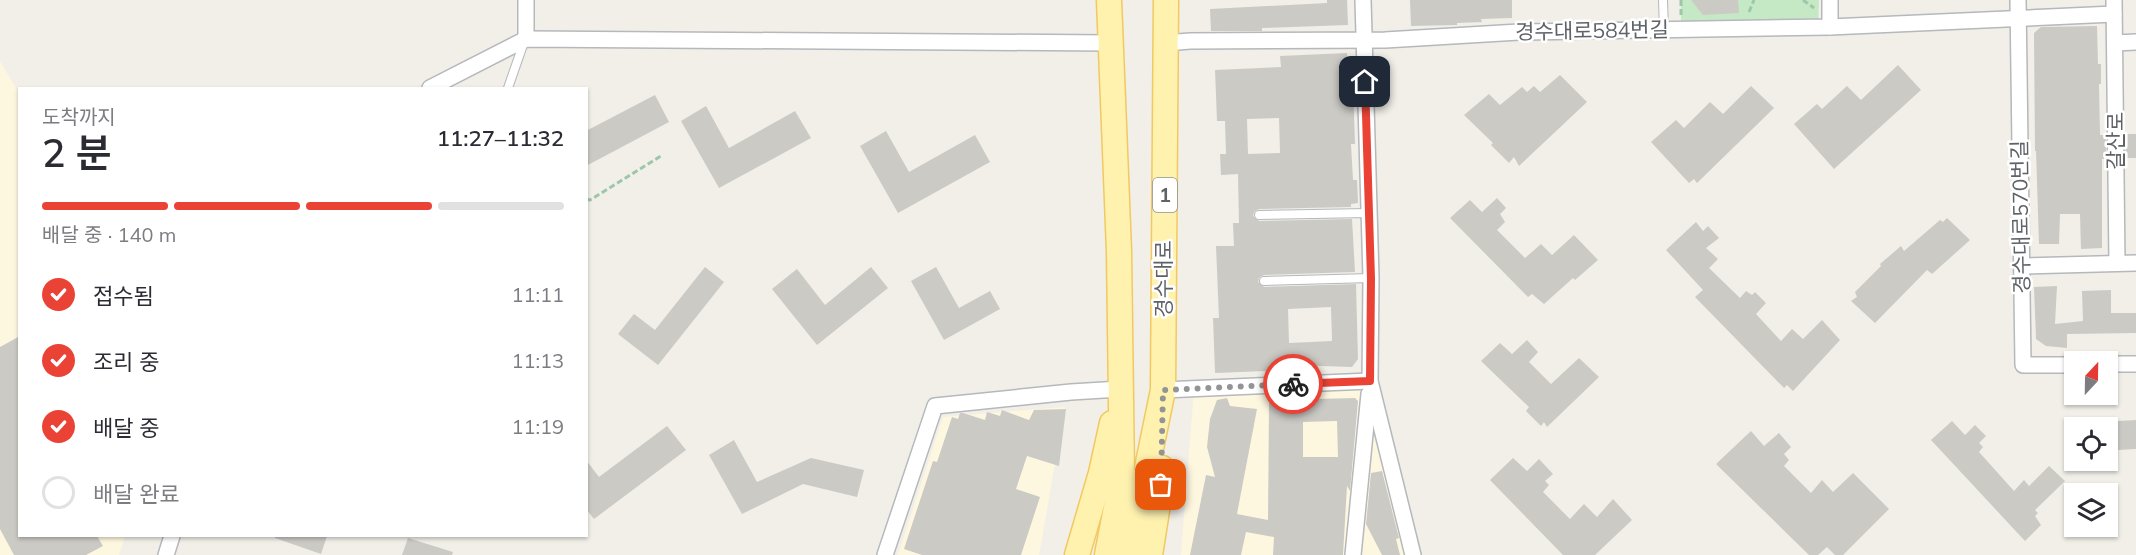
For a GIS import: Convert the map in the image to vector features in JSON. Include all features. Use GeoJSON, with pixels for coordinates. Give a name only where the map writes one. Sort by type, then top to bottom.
{"type":"FeatureCollection","features":[{"type":"Feature","properties":{"kind":"main road"},"geometry":{"type":"LineString","coordinates":[[1107,555],[1122,476],[1119,251],[1109,0]]}},
{"type":"Feature","properties":{"kind":"main road","name":"경수대로"},"geometry":{"type":"LineString","coordinates":[[1130,555],[1163,390],[1166,0]]}},
{"type":"Feature","properties":{"kind":"main road"},"geometry":{"type":"LineString","coordinates":[[1077,555],[1101,473],[1120,389]]}},
{"type":"Feature","properties":{"kind":"main road"},"geometry":{"type":"LineString","coordinates":[[1150,555],[1161,485],[1163,390]]}},
{"type":"Feature","properties":{"kind":"street"},"geometry":{"type":"LineString","coordinates":[[526,0],[526,39]]}},
{"type":"Feature","properties":{"kind":"street"},"geometry":{"type":"LineString","coordinates":[[1353,555],[1370,381],[1371,279],[1363,0]]}},
{"type":"Feature","properties":{"kind":"street"},"geometry":{"type":"LineString","coordinates":[[1830,0],[1830,27]]}},
{"type":"Feature","properties":{"kind":"street","name":"경수대로570번길"},"geometry":{"type":"LineString","coordinates":[[2018,0],[2024,365],[2064,364]]}},
{"type":"Feature","properties":{"kind":"street","name":"경수대로584번길"},"geometry":{"type":"LineString","coordinates":[[1166,43],[1385,40],[1520,32],[1830,27],[2018,18],[2114,7]]}},
{"type":"Feature","properties":{"kind":"street","name":"갈산로"},"geometry":{"type":"LineString","coordinates":[[2114,7],[2117,263]]}},
{"type":"Feature","properties":{"kind":"street"},"geometry":{"type":"LineString","coordinates":[[432,87],[526,39],[1109,43]]}},
{"type":"Feature","properties":{"kind":"street"},"geometry":{"type":"LineString","coordinates":[[2115,43],[2136,42]]}},
{"type":"Feature","properties":{"kind":"street"},"geometry":{"type":"LineString","coordinates":[[2022,266],[2136,263]]}},
{"type":"Feature","properties":{"kind":"street"},"geometry":{"type":"LineString","coordinates":[[2118,364],[2136,364]]}},
{"type":"Feature","properties":{"kind":"street"},"geometry":{"type":"LineString","coordinates":[[1163,390],[1370,381]]}},
{"type":"Feature","properties":{"kind":"street"},"geometry":{"type":"LineString","coordinates":[[1370,381],[1413,555]]}},
{"type":"Feature","properties":{"kind":"street"},"geometry":{"type":"LineString","coordinates":[[885,555],[935,406],[1120,389]]}},
{"type":"Feature","properties":{"kind":"street"},"geometry":{"type":"LineString","coordinates":[[165,555],[172,537]]}},
{"type":"Feature","properties":{"kind":"lane"},"geometry":{"type":"LineString","coordinates":[[1663,0],[1665,29]]}},
{"type":"Feature","properties":{"kind":"lane"},"geometry":{"type":"LineString","coordinates":[[508,87],[526,39]]}},
{"type":"Feature","properties":{"kind":"lane"},"geometry":{"type":"LineString","coordinates":[[1260,215],[1369,213]]}},
{"type":"Feature","properties":{"kind":"lane"},"geometry":{"type":"LineString","coordinates":[[1264,281],[1371,279]]}},
{"type":"Feature","properties":{"kind":"path"},"geometry":{"type":"LineString","coordinates":[[1681,0],[1681,17]]}},
{"type":"Feature","properties":{"kind":"path"},"geometry":{"type":"LineString","coordinates":[[1748,15],[1754,0]]}},
{"type":"Feature","properties":{"kind":"path"},"geometry":{"type":"LineString","coordinates":[[1803,0],[1820,13]]}},
{"type":"Feature","properties":{"kind":"path"},"geometry":{"type":"LineString","coordinates":[[588,200],[661,156]]}},
{"type":"Feature","properties":{"kind":"shaded area"},"geometry":{"type":"Polygon","coordinates":[[[0,61],[18,92],[18,537],[125,537],[119,555],[0,555],[0,61]]]}},
{"type":"Feature","properties":{"kind":"shaded area"},"geometry":{"type":"Polygon","coordinates":[[[1370,381],[1413,555],[1181,555],[1194,389],[1370,381]]]}},
{"type":"Feature","properties":{"kind":"shaded area"},"geometry":{"type":"Polygon","coordinates":[[[1065,407],[1039,555],[898,555],[943,417],[1065,407]]]}},
{"type":"Feature","properties":{"kind":"green space"},"geometry":{"type":"Polygon","coordinates":[[[1681,0],[1819,0],[1818,27],[1681,29],[1681,0]]]}},
{"type":"Feature","properties":{"kind":"building"},"geometry":{"type":"Polygon","coordinates":[[[1327,0],[1347,0],[1348,25],[1262,28],[1262,31],[1211,31],[1210,9],[1327,3],[1327,0]]]}},
{"type":"Feature","properties":{"kind":"building"},"geometry":{"type":"Polygon","coordinates":[[[1410,0],[1512,0],[1512,18],[1481,19],[1482,22],[1457,23],[1457,25],[1411,26],[1410,0]]]}},
{"type":"Feature","properties":{"kind":"building"},"geometry":{"type":"Polygon","coordinates":[[[1691,0],[1738,0],[1739,13],[1703,15],[1691,0]]]}},
{"type":"Feature","properties":{"kind":"building"},"geometry":{"type":"Polygon","coordinates":[[[2097,26],[2098,64],[2101,64],[2100,135],[2106,135],[2106,159],[2102,159],[2102,248],[2081,249],[2080,214],[2060,214],[2059,244],[2039,244],[2034,33],[2041,27],[2097,26]]]}},
{"type":"Feature","properties":{"kind":"building"},"geometry":{"type":"Polygon","coordinates":[[[1347,53],[1348,87],[1353,86],[1355,144],[1351,144],[1353,180],[1357,180],[1358,203],[1351,204],[1351,207],[1259,209],[1254,212],[1253,216],[1259,221],[1352,219],[1355,272],[1264,275],[1259,278],[1258,282],[1264,287],[1356,284],[1358,359],[1352,367],[1290,365],[1290,370],[1215,373],[1213,318],[1219,318],[1216,246],[1234,246],[1233,223],[1239,223],[1238,174],[1221,175],[1220,154],[1226,154],[1225,121],[1217,121],[1215,70],[1281,67],[1280,56],[1347,53]],[[1279,118],[1247,119],[1248,154],[1280,153],[1279,118]],[[1331,307],[1288,309],[1289,343],[1332,341],[1331,307]]]}},
{"type":"Feature","properties":{"kind":"building"},"geometry":{"type":"Polygon","coordinates":[[[1898,65],[1921,90],[1834,169],[1794,124],[1817,104],[1822,109],[1847,86],[1861,100],[1898,65]]]}},
{"type":"Feature","properties":{"kind":"building"},"geometry":{"type":"Polygon","coordinates":[[[1560,75],[1587,102],[1519,166],[1514,157],[1509,163],[1491,145],[1493,143],[1464,115],[1489,94],[1500,105],[1522,87],[1527,92],[1534,86],[1540,92],[1560,75]]]}},
{"type":"Feature","properties":{"kind":"building"},"geometry":{"type":"Polygon","coordinates":[[[1751,86],[1774,108],[1697,183],[1694,179],[1689,183],[1651,142],[1676,120],[1684,128],[1710,102],[1723,114],[1751,86]]]}},
{"type":"Feature","properties":{"kind":"building"},"geometry":{"type":"Polygon","coordinates":[[[655,95],[669,122],[588,165],[588,130],[655,95]]]}},
{"type":"Feature","properties":{"kind":"building"},"geometry":{"type":"Polygon","coordinates":[[[706,106],[729,148],[795,111],[811,138],[719,188],[681,121],[706,106]]]}},
{"type":"Feature","properties":{"kind":"building"},"geometry":{"type":"Polygon","coordinates":[[[886,131],[909,172],[975,135],[990,162],[898,213],[860,146],[886,131]]]}},
{"type":"Feature","properties":{"kind":"building"},"geometry":{"type":"Polygon","coordinates":[[[2125,134],[2136,134],[2136,158],[2126,158],[2125,134]]]}},
{"type":"Feature","properties":{"kind":"building"},"geometry":{"type":"Polygon","coordinates":[[[1497,198],[1506,208],[1500,214],[1505,222],[1497,230],[1525,258],[1541,244],[1552,255],[1574,235],[1598,260],[1575,280],[1573,278],[1544,304],[1532,294],[1528,297],[1450,218],[1470,200],[1482,212],[1497,198]]]}},
{"type":"Feature","properties":{"kind":"building"},"geometry":{"type":"Polygon","coordinates":[[[1947,218],[1970,240],[1932,274],[1927,270],[1875,323],[1851,301],[1857,297],[1855,292],[1881,266],[1880,264],[1901,246],[1904,251],[1940,220],[1943,222],[1947,218]]]}},
{"type":"Feature","properties":{"kind":"building"},"geometry":{"type":"Polygon","coordinates":[[[1696,222],[1703,231],[1708,226],[1719,238],[1706,248],[1718,259],[1709,268],[1740,298],[1746,291],[1752,295],[1755,292],[1766,303],[1756,314],[1781,341],[1792,329],[1803,339],[1822,320],[1840,340],[1793,391],[1787,385],[1784,388],[1695,297],[1703,290],[1666,250],[1696,222]]]}},
{"type":"Feature","properties":{"kind":"building"},"geometry":{"type":"Polygon","coordinates":[[[705,267],[724,282],[658,365],[618,334],[634,314],[655,330],[705,267]]]}},
{"type":"Feature","properties":{"kind":"building"},"geometry":{"type":"Polygon","coordinates":[[[871,267],[888,288],[817,345],[772,289],[797,269],[825,305],[871,267]]]}},
{"type":"Feature","properties":{"kind":"building"},"geometry":{"type":"Polygon","coordinates":[[[936,267],[959,308],[990,291],[1000,309],[944,340],[911,281],[936,267]]]}},
{"type":"Feature","properties":{"kind":"building"},"geometry":{"type":"Polygon","coordinates":[[[2057,286],[2055,324],[2083,321],[2082,291],[2111,290],[2111,313],[2136,313],[2136,333],[2067,334],[2067,348],[2046,346],[2036,339],[2034,287],[2057,286]]]}},
{"type":"Feature","properties":{"kind":"building"},"geometry":{"type":"Polygon","coordinates":[[[18,337],[18,537],[98,537],[103,546],[86,555],[14,555],[0,529],[0,347],[18,337]]]}},
{"type":"Feature","properties":{"kind":"building"},"geometry":{"type":"Polygon","coordinates":[[[1527,340],[1538,352],[1529,362],[1551,384],[1579,358],[1599,377],[1547,427],[1544,422],[1541,426],[1526,411],[1529,407],[1481,361],[1500,343],[1512,354],[1527,340]]]}},
{"type":"Feature","properties":{"kind":"building"},"geometry":{"type":"Polygon","coordinates":[[[1227,398],[1230,406],[1257,409],[1237,514],[1268,520],[1269,403],[1316,404],[1316,399],[1355,398],[1358,401],[1350,491],[1347,486],[1343,555],[1273,555],[1274,537],[1246,532],[1241,555],[1190,555],[1206,475],[1215,477],[1207,447],[1210,419],[1217,400],[1227,398]],[[1337,421],[1303,422],[1303,457],[1338,457],[1337,421]]]}},
{"type":"Feature","properties":{"kind":"building"},"geometry":{"type":"Polygon","coordinates":[[[1066,409],[1059,466],[1027,456],[1016,489],[1040,497],[1021,555],[922,555],[904,549],[933,461],[937,462],[952,417],[958,419],[960,413],[963,413],[985,420],[987,412],[1000,416],[1002,410],[1029,420],[1034,410],[1066,409]]]}},
{"type":"Feature","properties":{"kind":"building"},"geometry":{"type":"Polygon","coordinates":[[[2136,420],[2136,449],[2118,450],[2118,421],[2136,420]]]}},
{"type":"Feature","properties":{"kind":"building"},"geometry":{"type":"Polygon","coordinates":[[[1952,421],[1965,435],[1975,425],[1986,436],[1979,443],[1983,447],[1979,452],[2014,491],[2024,480],[2029,486],[2049,466],[2065,481],[2035,510],[2038,513],[2035,516],[2041,525],[2025,541],[1931,440],[1952,421]]]}},
{"type":"Feature","properties":{"kind":"building"},"geometry":{"type":"Polygon","coordinates":[[[667,426],[686,450],[594,519],[588,512],[588,463],[599,477],[667,426]]]}},
{"type":"Feature","properties":{"kind":"building"},"geometry":{"type":"Polygon","coordinates":[[[1751,431],[1764,446],[1779,433],[1791,447],[1784,454],[1789,460],[1784,466],[1811,493],[1822,480],[1833,492],[1853,473],[1889,509],[1843,555],[1835,555],[1827,547],[1818,555],[1809,555],[1716,464],[1751,431]]]}},
{"type":"Feature","properties":{"kind":"building"},"geometry":{"type":"Polygon","coordinates":[[[734,440],[757,482],[811,458],[864,470],[857,497],[803,484],[742,514],[709,455],[734,440]]]}},
{"type":"Feature","properties":{"kind":"building"},"geometry":{"type":"Polygon","coordinates":[[[1513,458],[1527,471],[1539,459],[1553,474],[1545,481],[1549,485],[1543,492],[1570,519],[1584,504],[1597,517],[1613,499],[1632,520],[1595,555],[1563,555],[1490,480],[1513,458]]]}},
{"type":"Feature","properties":{"kind":"building"},"geometry":{"type":"Polygon","coordinates":[[[1382,471],[1399,538],[1396,539],[1400,555],[1382,555],[1366,524],[1371,473],[1382,471]]]}},
{"type":"Feature","properties":{"kind":"building"},"geometry":{"type":"Polygon","coordinates":[[[275,537],[327,537],[321,554],[275,537]]]}},
{"type":"Feature","properties":{"kind":"building"},"geometry":{"type":"Polygon","coordinates":[[[408,538],[453,552],[452,555],[402,555],[408,538]]]}},
{"type":"Feature","properties":{"kind":"way so far"},"geometry":{"type":"LineString","coordinates":[[1161,485],[1163,390],[1293,384]]}},
{"type":"Feature","properties":{"kind":"route"},"geometry":{"type":"LineString","coordinates":[[1293,384],[1370,381],[1371,279],[1365,82]]}}]}
